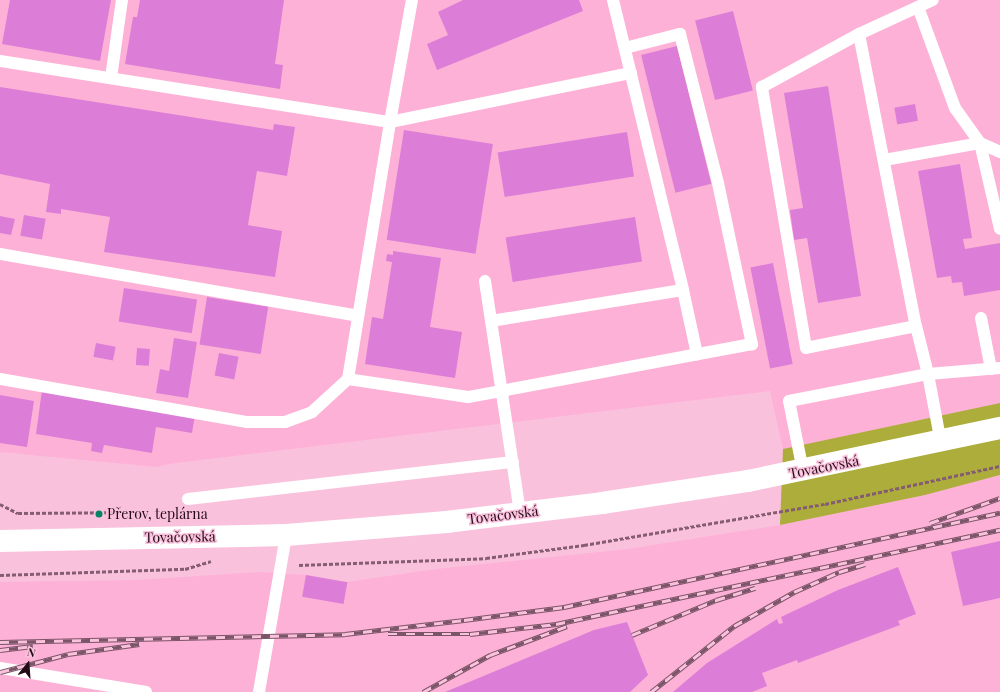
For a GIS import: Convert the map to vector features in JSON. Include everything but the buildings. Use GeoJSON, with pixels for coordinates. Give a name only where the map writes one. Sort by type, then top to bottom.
{"type":"FeatureCollection","features":[{"type":"Feature","properties":{"kind":"main road","name":"Tovačovská"},"geometry":{"type":"LineString","coordinates":[[0,542],[286,535],[520,514],[684,492],[803,471],[942,443],[1000,428]]}},
{"type":"Feature","properties":{"kind":"lane"},"geometry":{"type":"LineString","coordinates":[[111,78],[122,0]]}},
{"type":"Feature","properties":{"kind":"lane"},"geometry":{"type":"LineString","coordinates":[[0,379],[247,422],[284,422],[312,412],[348,379],[390,122],[412,0]]}},
{"type":"Feature","properties":{"kind":"lane"},"geometry":{"type":"LineString","coordinates":[[614,0],[684,290],[697,354]]}},
{"type":"Feature","properties":{"kind":"lane"},"geometry":{"type":"LineString","coordinates":[[916,326],[800,349],[762,87],[859,34],[933,0]]}},
{"type":"Feature","properties":{"kind":"lane"},"geometry":{"type":"LineString","coordinates":[[918,7],[955,108],[980,143],[1000,229]]}},
{"type":"Feature","properties":{"kind":"lane"},"geometry":{"type":"LineString","coordinates":[[348,379],[468,397],[752,344],[718,183],[680,34],[625,48]]}},
{"type":"Feature","properties":{"kind":"lane"},"geometry":{"type":"LineString","coordinates":[[859,34],[916,326],[928,374],[942,443]]}},
{"type":"Feature","properties":{"kind":"lane"},"geometry":{"type":"LineString","coordinates":[[0,61],[390,122],[631,73]]}},
{"type":"Feature","properties":{"kind":"lane"},"geometry":{"type":"LineString","coordinates":[[884,160],[980,143],[1000,152]]}},
{"type":"Feature","properties":{"kind":"lane"},"geometry":{"type":"LineString","coordinates":[[0,254],[358,316]]}},
{"type":"Feature","properties":{"kind":"lane"},"geometry":{"type":"LineString","coordinates":[[485,281],[520,514]]}},
{"type":"Feature","properties":{"kind":"lane"},"geometry":{"type":"LineString","coordinates":[[491,322],[684,290]]}},
{"type":"Feature","properties":{"kind":"lane"},"geometry":{"type":"LineString","coordinates":[[803,471],[789,401],[928,374],[996,369],[981,318]]}},
{"type":"Feature","properties":{"kind":"lane"},"geometry":{"type":"LineString","coordinates":[[188,499],[513,462]]}},
{"type":"Feature","properties":{"kind":"lane"},"geometry":{"type":"LineString","coordinates":[[259,692],[286,535]]}},
{"type":"Feature","properties":{"kind":"lane"},"geometry":{"type":"LineString","coordinates":[[0,668],[146,692]]}},
{"type":"Feature","properties":{"kind":"shaded area"},"geometry":{"type":"Polygon","coordinates":[[[0,0],[1000,0],[1000,403],[783,449],[770,391],[168,464],[157,467],[0,452],[0,0]]]}},
{"type":"Feature","properties":{"kind":"shaded area"},"geometry":{"type":"Polygon","coordinates":[[[1000,403],[1000,475],[925,495],[780,525],[783,449],[1000,403]]]}},
{"type":"Feature","properties":{"kind":"shaded area"},"geometry":{"type":"Polygon","coordinates":[[[1000,475],[1000,692],[0,692],[0,582],[136,580],[261,572],[306,575],[347,582],[436,569],[628,549],[780,525],[925,495],[1000,475]]]}},
{"type":"Feature","properties":{"kind":"railway"},"geometry":{"type":"LineString","coordinates":[[930,523],[1000,498]]}},
{"type":"Feature","properties":{"kind":"railway"},"geometry":{"type":"LineString","coordinates":[[0,642],[345,634],[464,620],[564,607],[1000,513]]}},
{"type":"Feature","properties":{"kind":"railway"},"geometry":{"type":"LineString","coordinates":[[388,634],[470,634],[556,624],[1000,530]]}},
{"type":"Feature","properties":{"kind":"railway"},"geometry":{"type":"LineString","coordinates":[[651,692],[734,626],[794,592],[839,572],[865,564]]}},
{"type":"Feature","properties":{"kind":"railway"},"geometry":{"type":"LineString","coordinates":[[632,635],[716,600],[755,588]]}},
{"type":"Feature","properties":{"kind":"railway"},"geometry":{"type":"LineString","coordinates":[[423,692],[490,655],[567,626]]}},
{"type":"Feature","properties":{"kind":"railway"},"geometry":{"type":"LineString","coordinates":[[0,672],[68,654],[139,644]]}},
{"type":"Feature","properties":{"kind":"railway"},"geometry":{"type":"LineString","coordinates":[[0,650],[33,646]]}},
{"type":"Feature","properties":{"kind":"place","name":"Přerov, teplárna"},"geometry":{"type":"Point","coordinates":[99,514]}}]}
